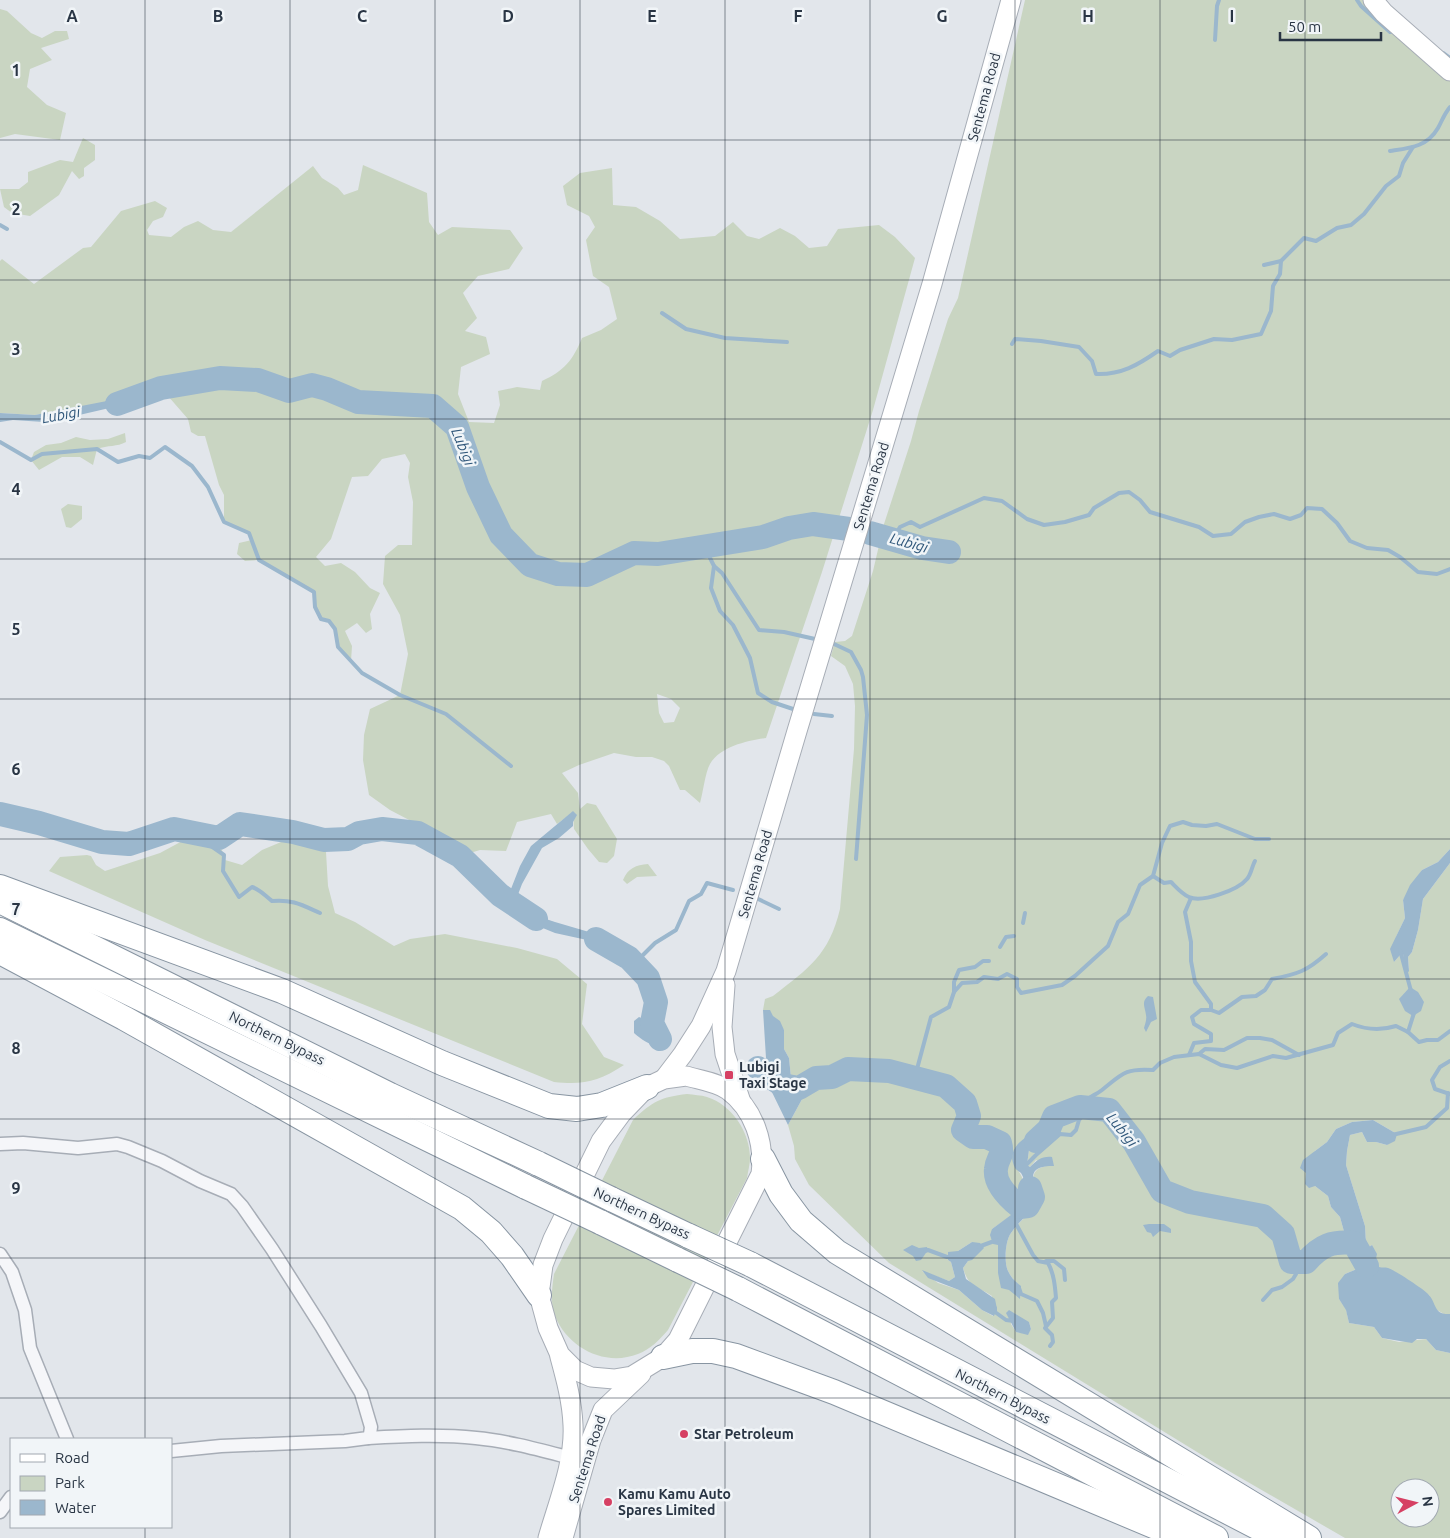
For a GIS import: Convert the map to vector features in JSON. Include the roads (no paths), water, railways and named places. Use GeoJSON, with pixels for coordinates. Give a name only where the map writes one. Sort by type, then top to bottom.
{"type":"FeatureCollection","features":[{"type":"Feature","properties":{"kind":"highway"},"geometry":{"type":"LineString","coordinates":[[0,887],[282,991],[442,1063],[549,1106],[577,1109],[602,1105],[655,1083]]}},
{"type":"Feature","properties":{"kind":"highway","name":"Northern Bypass"},"geometry":{"type":"LineString","coordinates":[[0,901],[390,1094],[750,1264],[1278,1538]]}},
{"type":"Feature","properties":{"kind":"highway","name":"Northern Bypass"},"geometry":{"type":"LineString","coordinates":[[0,930],[526,1187],[738,1288],[1216,1538]]}},
{"type":"Feature","properties":{"kind":"highway"},"geometry":{"type":"LineString","coordinates":[[0,952],[124,1018],[462,1208],[491,1232],[512,1256],[539,1295]]}},
{"type":"Feature","properties":{"kind":"highway"},"geometry":{"type":"LineString","coordinates":[[763,1159],[781,1194],[800,1221],[836,1252],[1309,1538]]}},
{"type":"Feature","properties":{"kind":"highway"},"geometry":{"type":"LineString","coordinates":[[655,1362],[692,1351],[713,1351],[736,1356],[834,1392],[1182,1538]]}},
{"type":"Feature","properties":{"kind":"main road","name":"Sentema Road"},"geometry":{"type":"LineString","coordinates":[[539,1295],[544,1265],[553,1239],[601,1141],[621,1114],[684,1054],[702,1026],[726,971],[932,284],[1011,0]]}},
{"type":"Feature","properties":{"kind":"main road"},"geometry":{"type":"LineString","coordinates":[[1373,0],[1384,13],[1450,72]]}},
{"type":"Feature","properties":{"kind":"main road","name":"Sentema Road"},"geometry":{"type":"LineString","coordinates":[[726,971],[722,1027],[724,1054],[742,1104]]}},
{"type":"Feature","properties":{"kind":"main road"},"geometry":{"type":"LineString","coordinates":[[655,1083],[686,1076],[710,1082],[727,1090],[742,1104],[755,1126],[760,1140],[763,1159]]}},
{"type":"Feature","properties":{"kind":"main road","name":"Sentema Road"},"geometry":{"type":"LineString","coordinates":[[563,1538],[591,1440],[603,1410],[678,1340],[755,1189],[761,1174],[763,1159]]}},
{"type":"Feature","properties":{"kind":"main road"},"geometry":{"type":"LineString","coordinates":[[539,1295],[548,1328],[560,1355],[575,1370],[591,1376],[614,1379],[632,1376],[655,1362]]}},
{"type":"Feature","properties":{"kind":"main road","name":"Sentema Road"},"geometry":{"type":"LineString","coordinates":[[548,1538],[571,1458],[574,1427],[571,1402],[560,1355]]}},
{"type":"Feature","properties":{"kind":"street"},"geometry":{"type":"LineString","coordinates":[[0,1144],[23,1143],[78,1148],[117,1144],[162,1161],[231,1194],[242,1206],[272,1249],[361,1393],[371,1427],[368,1438]]}},
{"type":"Feature","properties":{"kind":"street"},"geometry":{"type":"LineString","coordinates":[[0,1254],[12,1272],[25,1310],[30,1348],[67,1438]]}},
{"type":"Feature","properties":{"kind":"street"},"geometry":{"type":"LineString","coordinates":[[172,1451],[221,1446],[345,1441],[400,1436],[477,1438],[571,1458]]}},
{"type":"Feature","properties":{"kind":"street"},"geometry":{"type":"LineString","coordinates":[[0,1512],[10,1498]]}},
{"type":"Feature","properties":{"kind":"water"},"geometry":{"type":"Polygon","coordinates":[[[148,393],[131,403],[62,419],[44,422],[13,420],[0,422],[0,413],[35,415],[148,393]]]}},
{"type":"Feature","properties":{"kind":"water"},"geometry":{"type":"Polygon","coordinates":[[[573,811],[577,815],[573,826],[559,838],[542,848],[522,884],[514,905],[532,911],[540,917],[589,932],[622,948],[630,949],[629,953],[623,955],[587,940],[555,933],[528,922],[513,910],[507,899],[520,866],[531,846],[573,811]]]}},
{"type":"Feature","properties":{"kind":"water"},"geometry":{"type":"Polygon","coordinates":[[[8,813],[23,819],[46,817],[56,821],[70,832],[55,835],[23,820],[11,827],[0,815],[8,813]]]}},
{"type":"Feature","properties":{"kind":"water"},"geometry":{"type":"Polygon","coordinates":[[[166,823],[179,826],[188,832],[179,836],[147,838],[156,828],[166,823]]]}},
{"type":"Feature","properties":{"kind":"water"},"geometry":{"type":"Polygon","coordinates":[[[1450,849],[1450,863],[1423,899],[1418,930],[1412,952],[1408,957],[1409,971],[1406,975],[1403,954],[1394,962],[1390,949],[1405,918],[1403,900],[1410,885],[1422,870],[1438,862],[1450,849]]]}},
{"type":"Feature","properties":{"kind":"water"},"geometry":{"type":"Polygon","coordinates":[[[1410,987],[1418,992],[1424,1002],[1421,1011],[1413,1016],[1405,1011],[1399,999],[1410,987]]]}},
{"type":"Feature","properties":{"kind":"water"},"geometry":{"type":"Polygon","coordinates":[[[1148,996],[1153,997],[1157,1019],[1151,1022],[1146,1032],[1144,1028],[1146,1018],[1144,1003],[1148,996]]]}},
{"type":"Feature","properties":{"kind":"water"},"geometry":{"type":"Polygon","coordinates":[[[763,1010],[770,1010],[773,1016],[780,1021],[784,1030],[784,1049],[789,1058],[791,1078],[802,1085],[807,1081],[807,1090],[788,1125],[767,1082],[758,1073],[762,1060],[766,1058],[763,1010]]]}},
{"type":"Feature","properties":{"kind":"water"},"geometry":{"type":"Polygon","coordinates":[[[639,1017],[658,1025],[663,1033],[660,1044],[646,1042],[634,1033],[634,1021],[639,1017]]]}},
{"type":"Feature","properties":{"kind":"water"},"geometry":{"type":"Polygon","coordinates":[[[1054,1117],[1049,1133],[1029,1150],[1027,1165],[1030,1167],[1040,1159],[1052,1157],[1054,1166],[1042,1167],[1035,1171],[1033,1177],[1034,1202],[1030,1211],[1011,1233],[1006,1246],[1007,1267],[1012,1278],[1021,1286],[1020,1299],[1009,1290],[1001,1288],[998,1273],[998,1245],[993,1244],[990,1235],[992,1229],[1011,1215],[1019,1203],[1024,1200],[1024,1179],[1021,1173],[1016,1170],[1012,1160],[1016,1146],[1054,1117]]]}},
{"type":"Feature","properties":{"kind":"water"},"geometry":{"type":"Polygon","coordinates":[[[1373,1120],[1397,1134],[1395,1141],[1387,1145],[1367,1142],[1362,1132],[1350,1135],[1346,1165],[1365,1226],[1366,1244],[1369,1247],[1372,1245],[1377,1254],[1375,1263],[1379,1267],[1391,1269],[1409,1280],[1431,1297],[1436,1308],[1441,1313],[1450,1314],[1450,1353],[1436,1350],[1426,1339],[1417,1339],[1412,1343],[1382,1338],[1374,1327],[1349,1323],[1346,1310],[1339,1299],[1338,1283],[1345,1274],[1357,1269],[1361,1260],[1348,1246],[1340,1217],[1331,1207],[1328,1196],[1315,1186],[1309,1188],[1305,1184],[1306,1173],[1300,1168],[1303,1160],[1327,1142],[1336,1129],[1352,1122],[1373,1120]]]}},
{"type":"Feature","properties":{"kind":"water"},"geometry":{"type":"Polygon","coordinates":[[[1002,1171],[1010,1200],[1004,1198],[989,1178],[994,1179],[1002,1171]]]}},
{"type":"Feature","properties":{"kind":"water"},"geometry":{"type":"Polygon","coordinates":[[[1164,1224],[1171,1229],[1171,1233],[1160,1231],[1153,1237],[1143,1225],[1164,1224]]]}},
{"type":"Feature","properties":{"kind":"water"},"geometry":{"type":"Polygon","coordinates":[[[1277,1229],[1289,1230],[1294,1252],[1297,1255],[1306,1257],[1313,1254],[1314,1268],[1303,1274],[1292,1264],[1277,1229]]]}},
{"type":"Feature","properties":{"kind":"water"},"geometry":{"type":"Polygon","coordinates":[[[972,1242],[980,1243],[984,1248],[972,1260],[968,1261],[963,1268],[966,1279],[995,1299],[997,1309],[994,1316],[982,1310],[959,1290],[928,1278],[922,1270],[949,1281],[955,1277],[951,1262],[948,1260],[948,1252],[958,1251],[972,1242]]]}},
{"type":"Feature","properties":{"kind":"water"},"geometry":{"type":"Polygon","coordinates":[[[912,1245],[919,1248],[927,1247],[928,1250],[921,1260],[916,1261],[913,1256],[903,1250],[912,1245]]]}},
{"type":"Feature","properties":{"kind":"water"},"geometry":{"type":"Polygon","coordinates":[[[1009,1310],[1029,1322],[1031,1329],[1028,1335],[1016,1332],[1006,1313],[1009,1310]]]}},
{"type":"Feature","properties":{"kind":"waterway"},"geometry":{"type":"LineString","coordinates":[[1215,40],[1219,0]]}},
{"type":"Feature","properties":{"kind":"waterway"},"geometry":{"type":"LineString","coordinates":[[1357,0],[1361,6],[1390,32],[1394,31],[1396,33]]}},
{"type":"Feature","properties":{"kind":"waterway"},"geometry":{"type":"LineString","coordinates":[[1443,53],[1450,58]]}},
{"type":"Feature","properties":{"kind":"waterway"},"geometry":{"type":"LineString","coordinates":[[1390,151],[1417,146],[1429,139],[1450,107]]}},
{"type":"Feature","properties":{"kind":"waterway"},"geometry":{"type":"LineString","coordinates":[[1264,265],[1281,261],[1304,238],[1316,241],[1337,228],[1351,225],[1364,214],[1386,186],[1399,176],[1403,163],[1413,147]]}},
{"type":"Feature","properties":{"kind":"waterway"},"geometry":{"type":"LineString","coordinates":[[0,225],[7,229]]}},
{"type":"Feature","properties":{"kind":"waterway"},"geometry":{"type":"LineString","coordinates":[[1012,344],[1015,339],[1079,347],[1092,361],[1096,374],[1105,374],[1129,368],[1158,351],[1170,356],[1180,350],[1214,339],[1232,340],[1261,334],[1271,311],[1273,286],[1280,274],[1281,261]]}},
{"type":"Feature","properties":{"kind":"waterway"},"geometry":{"type":"LineString","coordinates":[[662,313],[686,329],[725,338],[787,342]]}},
{"type":"Feature","properties":{"kind":"waterway","name":"Lubigi"},"geometry":{"type":"LineString","coordinates":[[117,404],[161,388],[220,378],[258,380],[289,391],[312,385],[358,402],[433,406],[457,427],[478,487],[501,535],[530,565],[558,574],[587,575],[634,553],[658,554],[763,537],[789,528],[813,524],[849,529]]}},
{"type":"Feature","properties":{"kind":"waterway"},"geometry":{"type":"LineString","coordinates":[[0,442],[31,460],[42,454],[97,449],[118,462],[139,456],[150,458],[165,447],[192,466],[208,487],[224,522],[249,533],[259,560],[314,592],[315,607],[321,619],[329,621],[335,629],[338,647],[362,673],[400,695],[446,714],[511,766]]}},
{"type":"Feature","properties":{"kind":"waterway"},"geometry":{"type":"LineString","coordinates":[[892,540],[900,527],[911,522],[920,527],[984,498],[1002,501],[1027,519],[1044,525],[1065,522],[1089,515],[1094,508],[1119,493],[1129,492],[1140,500],[1150,512],[1199,527],[1213,536],[1231,534],[1245,522],[1259,517],[1274,514],[1290,519],[1301,515],[1307,508],[1322,509],[1337,523],[1350,541],[1367,548],[1388,550],[1418,572],[1437,574],[1450,569]]}},
{"type":"Feature","properties":{"kind":"waterway","name":"Lubigi"},"geometry":{"type":"LineString","coordinates":[[870,533],[922,548],[949,552]]}},
{"type":"Feature","properties":{"kind":"waterway"},"geometry":{"type":"LineString","coordinates":[[700,547],[709,556],[714,566],[711,588],[720,611],[733,625],[750,658],[758,693],[772,702],[796,710]]}},
{"type":"Feature","properties":{"kind":"waterway"},"geometry":{"type":"LineString","coordinates":[[714,566],[722,573],[759,630],[784,632],[815,639]]}},
{"type":"Feature","properties":{"kind":"waterway"},"geometry":{"type":"LineString","coordinates":[[834,644],[851,652],[861,670],[867,715],[856,859]]}},
{"type":"Feature","properties":{"kind":"waterway"},"geometry":{"type":"LineString","coordinates":[[814,714],[832,716]]}},
{"type":"Feature","properties":{"kind":"waterway"},"geometry":{"type":"LineString","coordinates":[[0,814],[39,823],[102,842],[129,844],[174,829],[219,838],[240,824],[293,832],[324,840],[348,839],[359,833],[382,829],[418,833],[460,856],[500,895],[536,919]]}},
{"type":"Feature","properties":{"kind":"waterway"},"geometry":{"type":"LineString","coordinates":[[912,1077],[917,1069],[931,1017],[949,1007],[954,992],[962,983],[977,982],[984,977],[998,979],[1007,974],[1017,979],[1017,987],[1021,993],[1062,985],[1075,976],[1108,946],[1118,922],[1128,914],[1140,885],[1153,876],[1162,843],[1170,826],[1183,822],[1206,826],[1217,824],[1255,839],[1269,839]]}},
{"type":"Feature","properties":{"kind":"waterway"},"geometry":{"type":"LineString","coordinates":[[206,835],[211,846],[224,855],[223,871],[239,897],[252,887],[272,901],[291,902],[320,913]]}},
{"type":"Feature","properties":{"kind":"waterway"},"geometry":{"type":"LineString","coordinates":[[1153,876],[1164,883],[1171,882],[1189,897],[1211,897],[1228,891],[1242,883],[1248,877],[1255,861]]}},
{"type":"Feature","properties":{"kind":"waterway"},"geometry":{"type":"LineString","coordinates":[[632,961],[641,957],[655,943],[676,930],[689,901],[701,894],[707,883],[733,890]]}},
{"type":"Feature","properties":{"kind":"waterway"},"geometry":{"type":"LineString","coordinates":[[756,898],[779,909]]}},
{"type":"Feature","properties":{"kind":"waterway"},"geometry":{"type":"LineString","coordinates":[[1189,1055],[1194,1043],[1211,1041],[1211,1034],[1194,1024],[1192,1017],[1201,1010],[1211,1010],[1211,1004],[1195,982],[1191,961],[1191,942],[1185,912],[1191,898]]}},
{"type":"Feature","properties":{"kind":"waterway"},"geometry":{"type":"LineString","coordinates":[[1023,923],[1025,913]]}},
{"type":"Feature","properties":{"kind":"waterway"},"geometry":{"type":"LineString","coordinates":[[1000,947],[1006,937],[1014,936]]}},
{"type":"Feature","properties":{"kind":"waterway"},"geometry":{"type":"LineString","coordinates":[[596,939],[629,958],[648,978],[656,1002],[652,1023],[660,1039]]}},
{"type":"Feature","properties":{"kind":"waterway"},"geometry":{"type":"LineString","coordinates":[[1400,950],[1411,991]]}},
{"type":"Feature","properties":{"kind":"waterway"},"geometry":{"type":"LineString","coordinates":[[1211,1010],[1219,1013],[1242,997],[1256,996],[1265,990],[1272,979],[1302,971],[1326,954]]}},
{"type":"Feature","properties":{"kind":"waterway"},"geometry":{"type":"LineString","coordinates":[[954,992],[954,982],[959,970],[975,967],[983,961],[989,961]]}},
{"type":"Feature","properties":{"kind":"waterway"},"geometry":{"type":"LineString","coordinates":[[1408,1032],[1414,1013]]}},
{"type":"Feature","properties":{"kind":"waterway"},"geometry":{"type":"LineString","coordinates":[[1080,1107],[1124,1073],[1136,1070],[1153,1070],[1160,1063],[1174,1057],[1199,1054],[1221,1065],[1237,1068],[1273,1056],[1286,1058],[1333,1045],[1338,1033],[1352,1024],[1374,1029],[1396,1026],[1408,1032],[1419,1042],[1438,1040],[1450,1031]]}},
{"type":"Feature","properties":{"kind":"waterway"},"geometry":{"type":"LineString","coordinates":[[1199,1054],[1205,1049],[1224,1050],[1247,1038],[1260,1038],[1272,1040],[1299,1055]]}},
{"type":"Feature","properties":{"kind":"waterway"},"geometry":{"type":"LineString","coordinates":[[1450,1061],[1440,1067],[1432,1080],[1435,1089],[1450,1094]]}},
{"type":"Feature","properties":{"kind":"waterway","name":"Lubigi"},"geometry":{"type":"LineString","coordinates":[[758,1068],[782,1085],[799,1088],[816,1078],[832,1077],[848,1069],[889,1071],[946,1086],[965,1103],[969,1116],[963,1130],[973,1137],[987,1137],[1000,1143],[1001,1154],[996,1175],[1004,1191],[1020,1207],[1028,1206],[1033,1197],[1030,1188]]}},
{"type":"Feature","properties":{"kind":"waterway"},"geometry":{"type":"LineString","coordinates":[[1392,1135],[1426,1127],[1447,1108],[1448,1093]]}},
{"type":"Feature","properties":{"kind":"waterway","name":"Lubigi"},"geometry":{"type":"LineString","coordinates":[[1036,1141],[1049,1129],[1054,1117],[1080,1107],[1109,1110],[1134,1142],[1162,1191],[1190,1202],[1263,1216],[1283,1234],[1291,1262],[1306,1262],[1327,1245],[1354,1243],[1367,1266]]}},
{"type":"Feature","properties":{"kind":"waterway"},"geometry":{"type":"LineString","coordinates":[[1024,1167],[1060,1134],[1071,1135],[1076,1130],[1079,1120],[1090,1108]]}},
{"type":"Feature","properties":{"kind":"waterway"},"geometry":{"type":"LineString","coordinates":[[1015,1222],[1033,1255],[1038,1261],[1048,1263],[1053,1276],[1056,1298],[1052,1302],[1053,1318],[1045,1328],[1052,1335],[1053,1342],[1050,1346]]}},
{"type":"Feature","properties":{"kind":"waterway"},"geometry":{"type":"LineString","coordinates":[[978,1247],[997,1240]]}},
{"type":"Feature","properties":{"kind":"waterway"},"geometry":{"type":"LineString","coordinates":[[925,1251],[928,1250],[952,1257]]}},
{"type":"Feature","properties":{"kind":"waterway"},"geometry":{"type":"LineString","coordinates":[[1046,1261],[1054,1261],[1064,1269],[1065,1280]]}},
{"type":"Feature","properties":{"kind":"waterway"},"geometry":{"type":"LineString","coordinates":[[1263,1300],[1272,1290],[1282,1287],[1293,1279],[1296,1274],[1296,1264]]}},
{"type":"Feature","properties":{"kind":"waterway"},"geometry":{"type":"LineString","coordinates":[[1019,1288],[1021,1294],[1037,1301],[1043,1313],[1046,1326]]}},
{"type":"Feature","properties":{"kind":"waterway"},"geometry":{"type":"LineString","coordinates":[[995,1308],[995,1312],[1006,1320],[1014,1321]]}},
{"type":"Feature","properties":{"kind":"place","name":"Lubigi Taxi Stage"},"geometry":{"type":"Point","coordinates":[729,1075]}},
{"type":"Feature","properties":{"kind":"place","name":"Star Petroleum"},"geometry":{"type":"Point","coordinates":[684,1434]}},
{"type":"Feature","properties":{"kind":"place","name":"Kamu Kamu Auto Spares Limited"},"geometry":{"type":"Point","coordinates":[608,1502]}}]}
